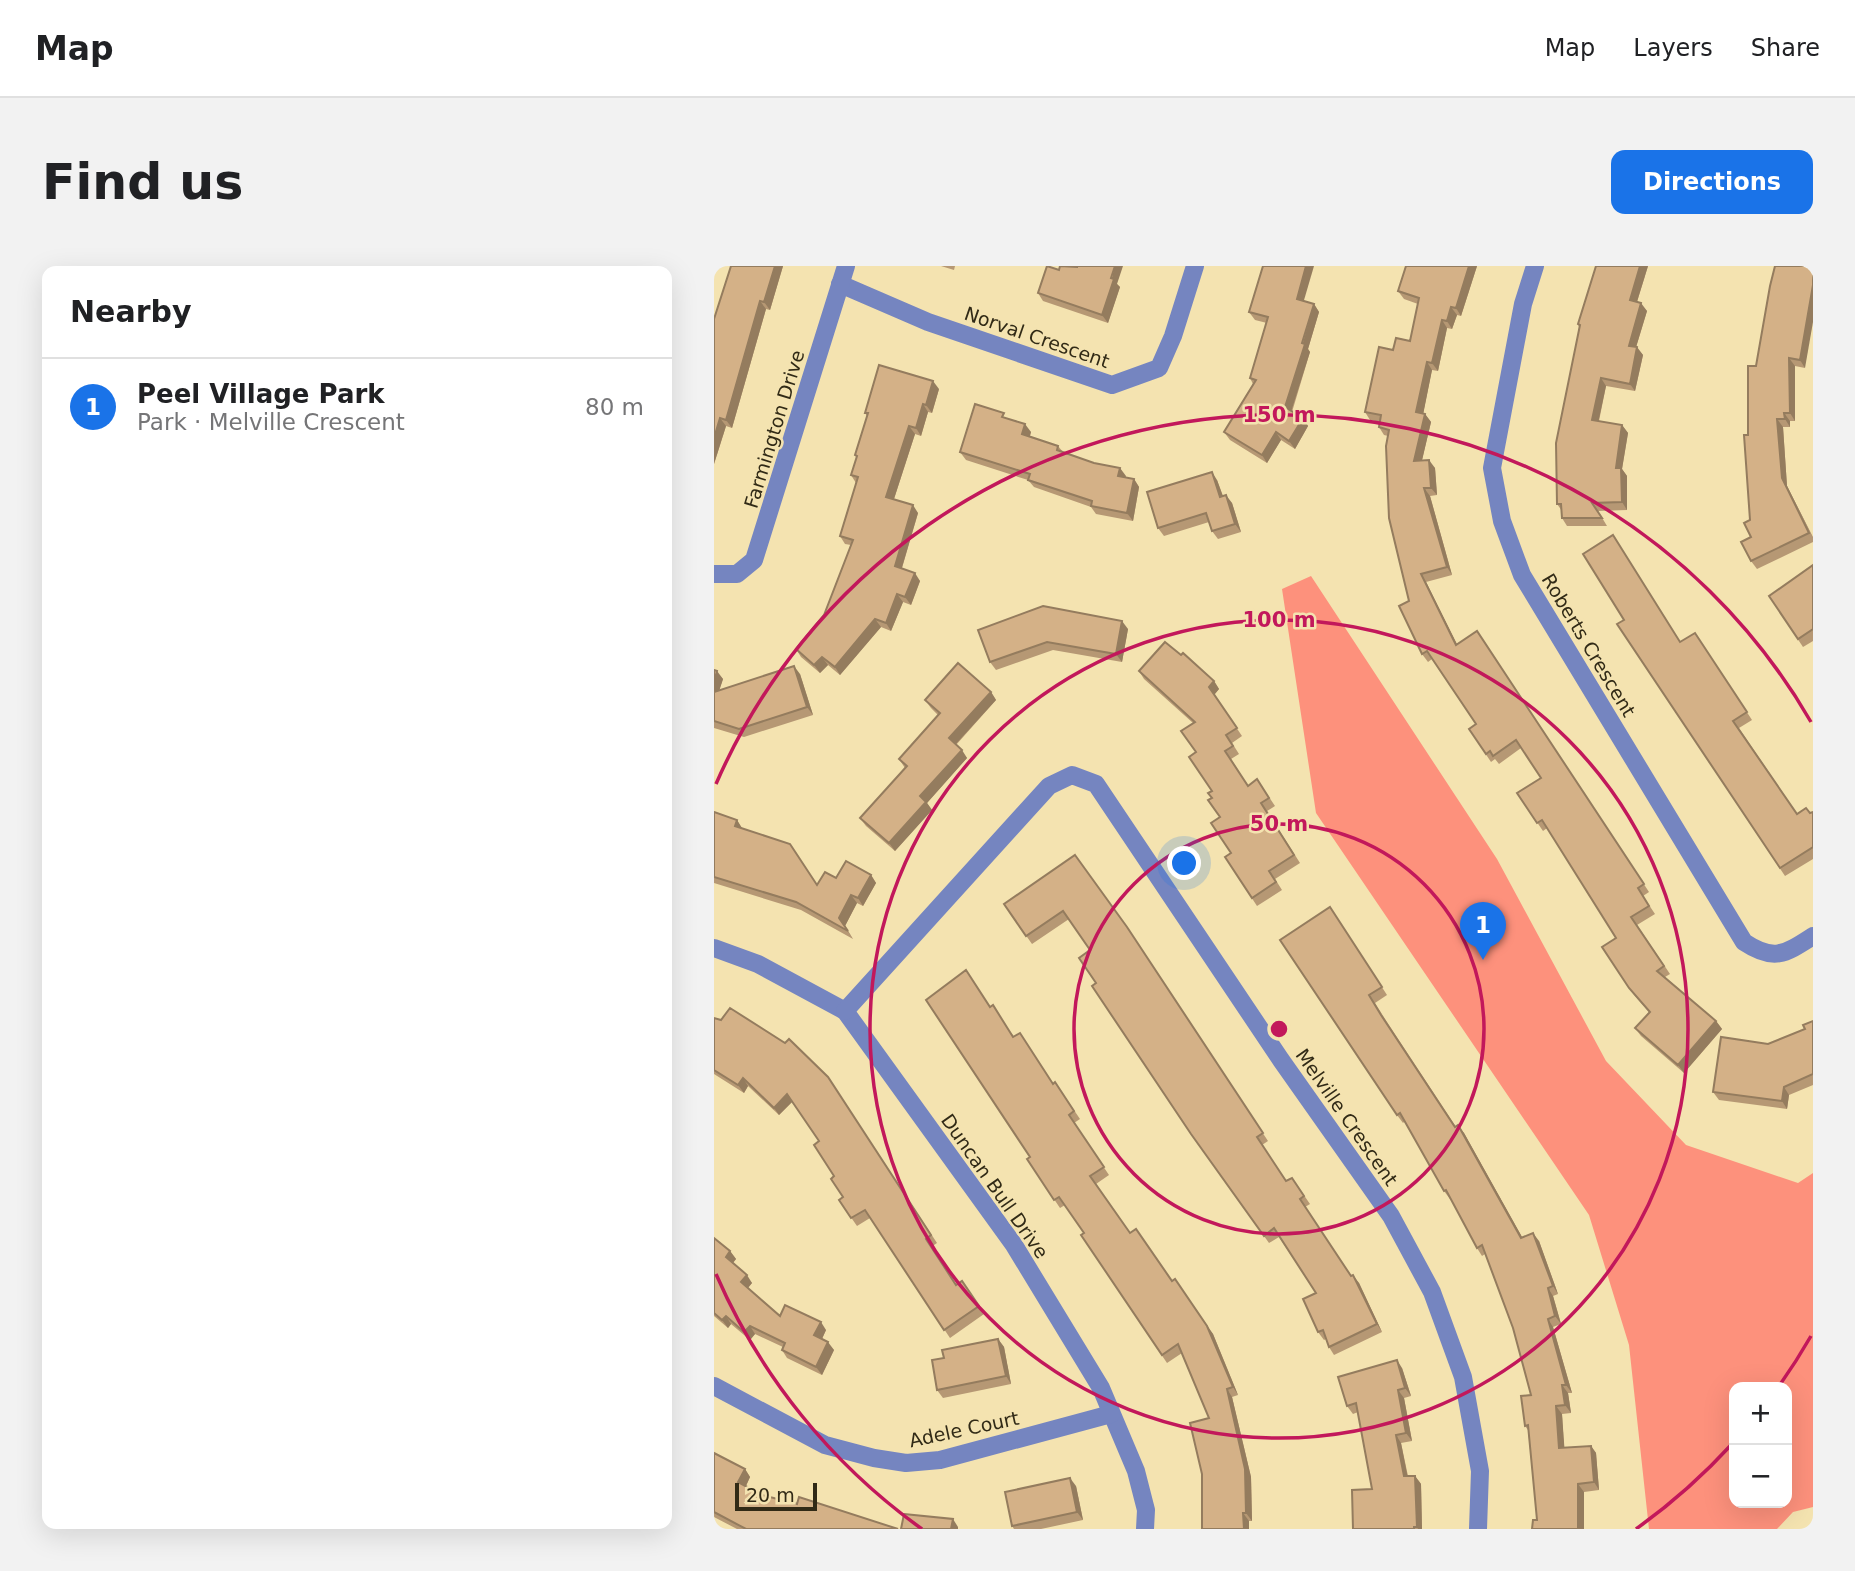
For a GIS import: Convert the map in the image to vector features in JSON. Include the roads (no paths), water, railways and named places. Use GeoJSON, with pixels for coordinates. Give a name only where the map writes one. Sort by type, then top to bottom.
{"type":"FeatureCollection","features":[{"type":"Feature","properties":{"kind":"street","name":"Farmington Drive"},"geometry":{"type":"LineString","coordinates":[[714,574],[737,575],[754,560],[846,266]]}},
{"type":"Feature","properties":{"kind":"street","name":"Norval Crescent"},"geometry":{"type":"LineString","coordinates":[[840,284],[928,322],[1112,385],[1159,368],[1173,337],[1195,266]]}},
{"type":"Feature","properties":{"kind":"street","name":"Roberts Crescent"},"geometry":{"type":"LineString","coordinates":[[1535,266],[1523,304],[1492,468],[1502,521],[1522,575],[1744,942],[1761,954],[1787,953],[1813,936]]}},
{"type":"Feature","properties":{"kind":"street","name":"Melville Crescent"},"geometry":{"type":"LineString","coordinates":[[845,1010],[1049,786],[1072,775],[1096,785],[1281,1060],[1391,1216],[1432,1292],[1463,1377],[1480,1471],[1478,1529]]}},
{"type":"Feature","properties":{"kind":"street","name":"Duncan Bull Drive"},"geometry":{"type":"LineString","coordinates":[[714,948],[758,964],[845,1010],[1014,1245],[1101,1388],[1136,1471],[1146,1510],[1145,1529]]}},
{"type":"Feature","properties":{"kind":"street","name":"Adele Court"},"geometry":{"type":"LineString","coordinates":[[714,1386],[825,1445],[906,1463],[940,1460],[1111,1414]]}},
{"type":"Feature","properties":{"kind":"place","name":"Peel Village Park"},"geometry":{"type":"Point","coordinates":[1483,960]}}]}
